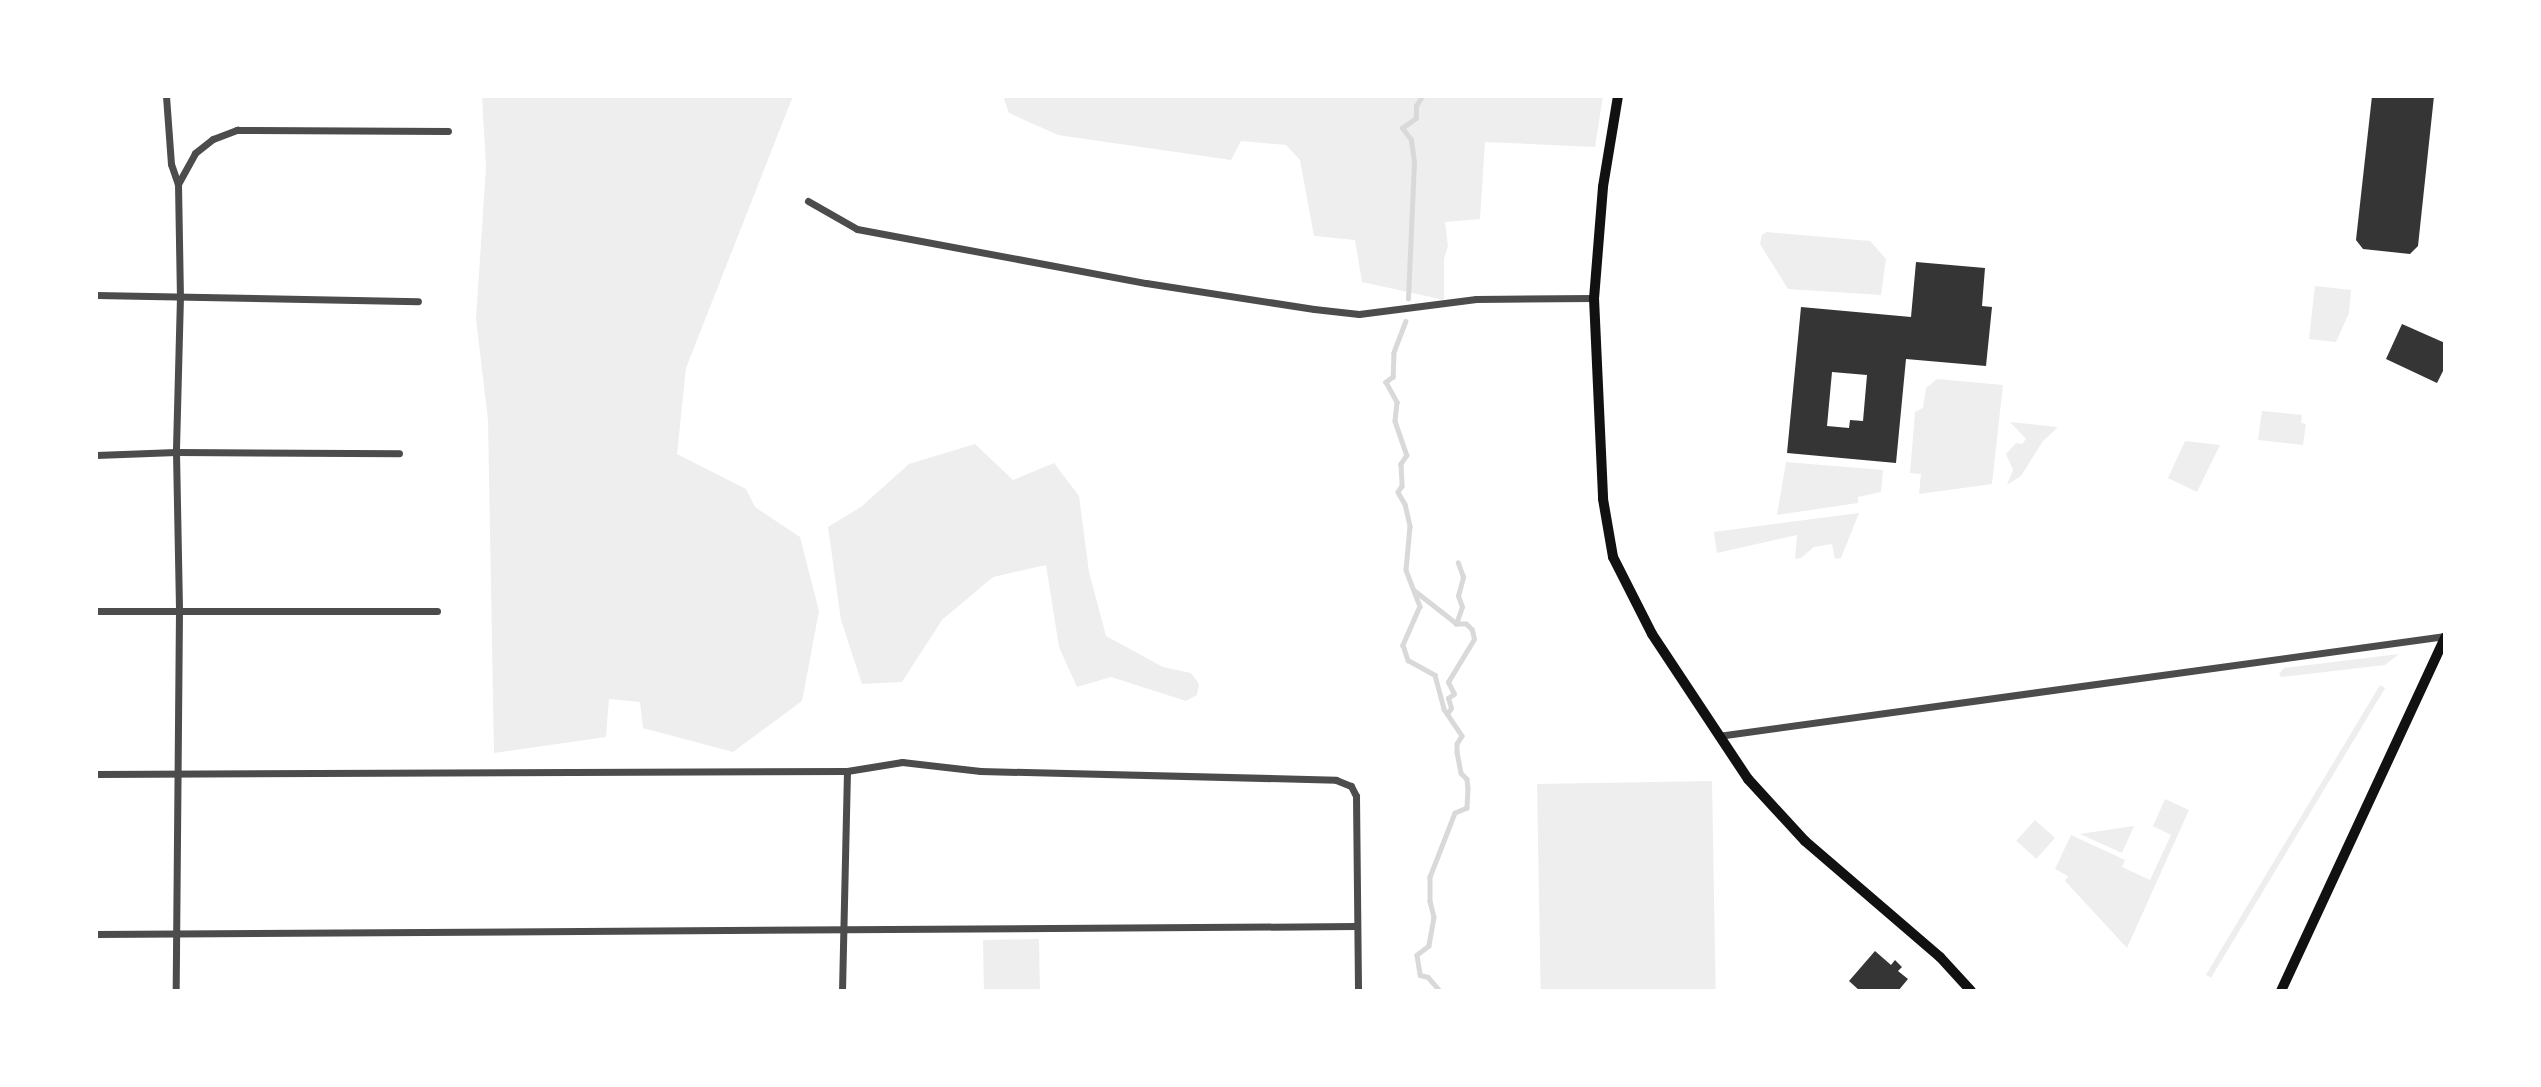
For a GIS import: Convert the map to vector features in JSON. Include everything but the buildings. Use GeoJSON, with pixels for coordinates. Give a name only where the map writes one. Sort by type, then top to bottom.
{"type":"FeatureCollection","features":[{"type":"Feature","properties":{"kind":"main road"},"geometry":{"type":"LineString","coordinates":[[1618,96],[1603,187],[1594,298],[1599,440],[1610,548],[1623,582],[1652,634],[1717,736],[1748,779],[1797,833],[1940,957],[1971,991]]}},
{"type":"Feature","properties":{"kind":"main road"},"geometry":{"type":"LineString","coordinates":[[2281,991],[2445,636]]}},
{"type":"Feature","properties":{"kind":"street"},"geometry":{"type":"LineString","coordinates":[[166,96],[171,164],[178,184],[180,296],[176,452],[179,610],[176,991]]}},
{"type":"Feature","properties":{"kind":"street"},"geometry":{"type":"LineString","coordinates":[[178,184],[195,153],[213,139],[237,130],[448,131]]}},
{"type":"Feature","properties":{"kind":"street"},"geometry":{"type":"LineString","coordinates":[[808,201],[857,229],[1146,283],[1314,309],[1359,314],[1476,299],[1594,298]]}},
{"type":"Feature","properties":{"kind":"street"},"geometry":{"type":"LineString","coordinates":[[96,295],[418,301]]}},
{"type":"Feature","properties":{"kind":"street"},"geometry":{"type":"LineString","coordinates":[[96,456],[176,452],[399,453]]}},
{"type":"Feature","properties":{"kind":"street"},"geometry":{"type":"LineString","coordinates":[[96,611],[437,611]]}},
{"type":"Feature","properties":{"kind":"street"},"geometry":{"type":"LineString","coordinates":[[1717,736],[2445,636]]}},
{"type":"Feature","properties":{"kind":"street"},"geometry":{"type":"LineString","coordinates":[[96,774],[847,771],[902,762],[980,771],[1329,779],[1351,786],[1356,796],[1358,991]]}},
{"type":"Feature","properties":{"kind":"street"},"geometry":{"type":"LineString","coordinates":[[842,991],[847,771]]}},
{"type":"Feature","properties":{"kind":"street"},"geometry":{"type":"LineString","coordinates":[[96,934],[1356,926]]}},
{"type":"Feature","properties":{"kind":"shaded area"},"geometry":{"type":"Polygon","coordinates":[[[482,96],[793,96],[686,368],[677,454],[746,489],[755,507],[800,537],[819,611],[802,701],[733,752],[643,728],[640,702],[609,699],[606,737],[494,753],[488,420],[476,319],[486,167],[482,96]]]}},
{"type":"Feature","properties":{"kind":"shaded area"},"geometry":{"type":"Polygon","coordinates":[[[1003,96],[1603,96],[1595,147],[1485,142],[1480,219],[1445,222],[1448,246],[1444,259],[1444,300],[1362,282],[1355,240],[1314,236],[1300,160],[1286,145],[1241,141],[1231,160],[1058,135],[1009,113],[1003,96]]]}},
{"type":"Feature","properties":{"kind":"shaded area"},"geometry":{"type":"Polygon","coordinates":[[[1767,232],[1870,241],[1886,259],[1881,295],[1788,289],[1760,244],[1762,235],[1767,232]]]}},
{"type":"Feature","properties":{"kind":"shaded area"},"geometry":{"type":"Polygon","coordinates":[[[2315,286],[2351,290],[2349,313],[2336,342],[2309,339],[2315,286]]]}},
{"type":"Feature","properties":{"kind":"shaded area"},"geometry":{"type":"Polygon","coordinates":[[[1937,379],[2003,385],[1992,484],[1919,494],[1921,474],[1910,473],[1915,412],[1923,408],[1926,388],[1937,379]]]}},
{"type":"Feature","properties":{"kind":"shaded area"},"geometry":{"type":"Polygon","coordinates":[[[2262,411],[2302,415],[2301,423],[2306,424],[2303,445],[2258,440],[2262,411]]]}},
{"type":"Feature","properties":{"kind":"shaded area"},"geometry":{"type":"Polygon","coordinates":[[[2010,422],[2058,427],[2043,441],[2021,476],[2007,485],[2013,470],[2006,454],[2016,443],[2022,444],[2026,439],[2010,422]]]}},
{"type":"Feature","properties":{"kind":"shaded area"},"geometry":{"type":"Polygon","coordinates":[[[2185,441],[2220,445],[2197,492],[2168,478],[2185,441]]]}},
{"type":"Feature","properties":{"kind":"shaded area"},"geometry":{"type":"Polygon","coordinates":[[[975,444],[1013,480],[1054,463],[1079,496],[1089,572],[1106,636],[1163,667],[1191,673],[1199,684],[1197,695],[1186,701],[1111,677],[1077,687],[1059,647],[1046,565],[993,577],[942,620],[902,682],[862,684],[841,620],[828,527],[861,507],[909,464],[975,444]]]}},
{"type":"Feature","properties":{"kind":"shaded area"},"geometry":{"type":"Polygon","coordinates":[[[1786,462],[1883,470],[1881,492],[1858,497],[1858,503],[1777,515],[1786,462]]]}},
{"type":"Feature","properties":{"kind":"shaded area"},"geometry":{"type":"Polygon","coordinates":[[[1859,513],[1841,558],[1835,559],[1832,544],[1814,547],[1801,558],[1795,559],[1797,535],[1717,553],[1714,532],[1859,513]]]}},
{"type":"Feature","properties":{"kind":"shaded area"},"geometry":{"type":"Polygon","coordinates":[[[2399,654],[2385,665],[2281,677],[2279,674],[2284,668],[2399,654]]]}},
{"type":"Feature","properties":{"kind":"shaded area"},"geometry":{"type":"Polygon","coordinates":[[[2380,685],[2385,688],[2211,978],[2206,975],[2380,685]]]}},
{"type":"Feature","properties":{"kind":"shaded area"},"geometry":{"type":"Polygon","coordinates":[[[1712,781],[1716,991],[1541,991],[1537,784],[1712,781]]]}},
{"type":"Feature","properties":{"kind":"shaded area"},"geometry":{"type":"Polygon","coordinates":[[[2165,799],[2189,810],[2127,948],[2065,881],[2068,876],[2055,869],[2071,835],[2125,860],[2122,867],[2150,880],[2171,835],[2153,826],[2165,799]]]}},
{"type":"Feature","properties":{"kind":"shaded area"},"geometry":{"type":"Polygon","coordinates":[[[2035,820],[2055,838],[2036,859],[2016,841],[2035,820]]]}},
{"type":"Feature","properties":{"kind":"shaded area"},"geometry":{"type":"Polygon","coordinates":[[[2134,826],[2122,853],[2080,834],[2134,826]]]}},
{"type":"Feature","properties":{"kind":"shaded area"},"geometry":{"type":"Polygon","coordinates":[[[1039,939],[1040,991],[984,991],[983,940],[1039,939]]]}},
{"type":"Feature","properties":{"kind":"waterway"},"geometry":{"type":"LineString","coordinates":[[1408,299],[1414,162],[1411,140],[1402,128],[1416,118],[1416,106],[1422,96]]}},
{"type":"Feature","properties":{"kind":"waterway"},"geometry":{"type":"LineString","coordinates":[[1406,321],[1394,353],[1393,377],[1386,382],[1397,402],[1395,421],[1407,455],[1401,464],[1402,486],[1398,492],[1405,504],[1410,526],[1406,570],[1420,606],[1403,645],[1408,660],[1435,675],[1444,709],[1462,736],[1457,744],[1457,752],[1461,773],[1467,779],[1468,788],[1467,808],[1455,813],[1430,877],[1430,901],[1434,917],[1429,946],[1417,955],[1420,975],[1428,977],[1440,991]]}},
{"type":"Feature","properties":{"kind":"waterway"},"geometry":{"type":"LineString","coordinates":[[1447,714],[1451,708],[1448,698],[1454,694],[1448,682],[1474,639],[1472,630],[1466,624],[1456,624],[1462,607],[1458,596],[1463,577],[1458,563]]}},
{"type":"Feature","properties":{"kind":"waterway"},"geometry":{"type":"LineString","coordinates":[[1414,590],[1456,623]]}}]}
